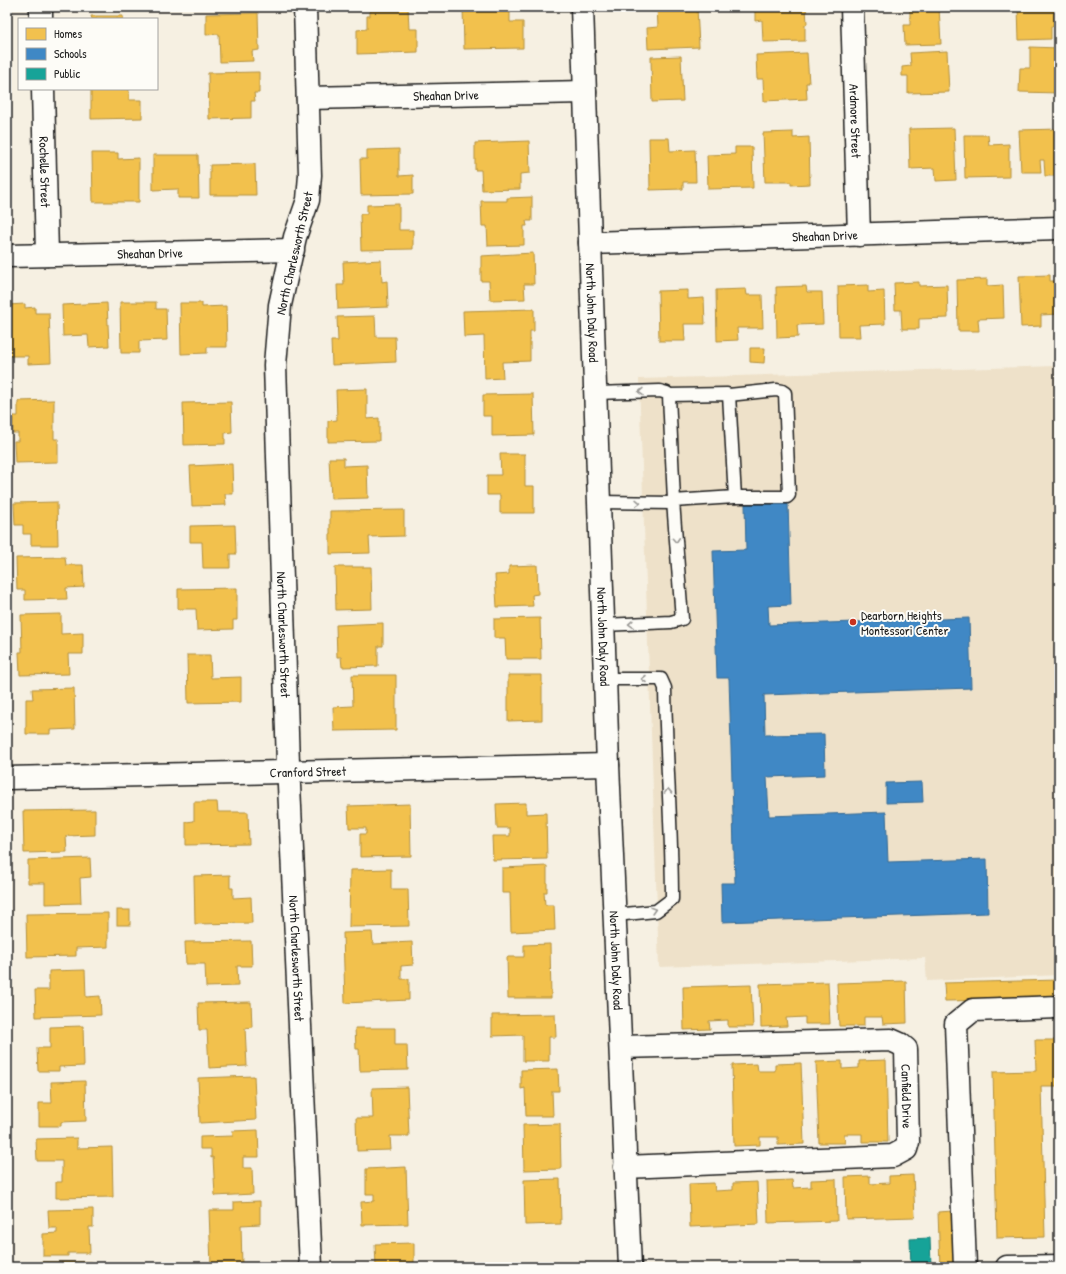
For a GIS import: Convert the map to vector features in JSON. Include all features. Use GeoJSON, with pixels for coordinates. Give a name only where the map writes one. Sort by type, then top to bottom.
{"type":"FeatureCollection","features":[{"type":"Feature","properties":{"kind":"street"},"geometry":{"type":"LineString","coordinates":[[41,7],[41,18]]}},
{"type":"Feature","properties":{"kind":"street","name":"North Charlesworth Street"},"geometry":{"type":"LineString","coordinates":[[305,7],[310,175],[308,200],[292,250],[280,305],[275,365],[289,772],[311,1267]]}},
{"type":"Feature","properties":{"kind":"street","name":"North John Daly Road"},"geometry":{"type":"LineString","coordinates":[[582,7],[608,765],[630,1267]]}},
{"type":"Feature","properties":{"kind":"street","name":"Ardmore Street"},"geometry":{"type":"LineString","coordinates":[[852,7],[859,235]]}},
{"type":"Feature","properties":{"kind":"street","name":"Rochelle Street"},"geometry":{"type":"LineString","coordinates":[[43,90],[47,255]]}},
{"type":"Feature","properties":{"kind":"street","name":"Sheahan Drive"},"geometry":{"type":"LineString","coordinates":[[308,98],[585,92]]}},
{"type":"Feature","properties":{"kind":"street","name":"Sheahan Drive"},"geometry":{"type":"LineString","coordinates":[[590,244],[1059,228]]}},
{"type":"Feature","properties":{"kind":"street","name":"Sheahan Drive"},"geometry":{"type":"LineString","coordinates":[[7,256],[292,250]]}},
{"type":"Feature","properties":{"kind":"street","name":"Cranford Street"},"geometry":{"type":"LineString","coordinates":[[7,778],[608,765]]}},
{"type":"Feature","properties":{"kind":"street"},"geometry":{"type":"LineString","coordinates":[[965,1267],[956,1024],[973,1010],[1059,1007]]}},
{"type":"Feature","properties":{"kind":"street","name":"Canfield Drive"},"geometry":{"type":"LineString","coordinates":[[621,1047],[891,1040],[900,1044],[906,1049],[908,1142],[906,1149],[893,1156],[625,1167]]}},
{"type":"Feature","properties":{"kind":"street"},"geometry":{"type":"LineString","coordinates":[[1007,1267],[1059,1266]]}},
{"type":"Feature","properties":{"kind":"lane"},"geometry":{"type":"LineString","coordinates":[[595,392],[667,392],[669,395],[729,395],[776,390],[785,392],[789,495],[787,497],[735,496],[673,501],[673,503],[599,502]]}},
{"type":"Feature","properties":{"kind":"lane"},"geometry":{"type":"LineString","coordinates":[[603,625],[671,622],[682,619],[673,501],[669,395]]}},
{"type":"Feature","properties":{"kind":"lane"},"geometry":{"type":"LineString","coordinates":[[729,395],[735,496]]}},
{"type":"Feature","properties":{"kind":"lane"},"geometry":{"type":"LineString","coordinates":[[605,679],[661,679],[665,688],[672,899],[656,911],[615,915]]}},
{"type":"Feature","properties":{"kind":"shaded area","name":"Dearborn Heights Montessori Center"},"geometry":{"type":"Polygon","coordinates":[[[1055,366],[1059,466],[1059,975],[927,981],[925,958],[659,967],[639,379],[1055,366]]]}},
{"type":"Feature","properties":{"kind":"building: Homes"},"geometry":{"type":"Polygon","coordinates":[[[370,7],[408,7],[409,29],[418,29],[418,52],[357,54],[357,30],[367,29],[367,16],[370,16],[370,7]]]}},
{"type":"Feature","properties":{"kind":"building: Homes"},"geometry":{"type":"Polygon","coordinates":[[[463,7],[510,7],[510,22],[523,22],[523,48],[464,49],[463,7]]]}},
{"type":"Feature","properties":{"kind":"building: Homes"},"geometry":{"type":"Polygon","coordinates":[[[657,7],[697,7],[699,47],[648,49],[647,28],[658,27],[657,7]]]}},
{"type":"Feature","properties":{"kind":"building: Homes"},"geometry":{"type":"Polygon","coordinates":[[[755,7],[806,7],[807,24],[805,25],[805,41],[763,42],[762,20],[755,21],[755,7]]]}},
{"type":"Feature","properties":{"kind":"building: Homes"},"geometry":{"type":"Polygon","coordinates":[[[910,7],[939,7],[941,44],[905,45],[904,25],[910,25],[910,7]]]}},
{"type":"Feature","properties":{"kind":"building: Homes"},"geometry":{"type":"Polygon","coordinates":[[[1018,7],[1059,7],[1059,14],[1054,14],[1054,26],[1051,26],[1051,39],[1019,40],[1018,7]]]}},
{"type":"Feature","properties":{"kind":"building: Homes"},"geometry":{"type":"Polygon","coordinates":[[[258,13],[259,50],[252,51],[253,61],[220,62],[219,34],[206,35],[206,14],[258,13]]]}},
{"type":"Feature","properties":{"kind":"building: Homes"},"geometry":{"type":"Polygon","coordinates":[[[91,16],[123,16],[123,18],[92,18],[91,16]]]}},
{"type":"Feature","properties":{"kind":"building: Homes"},"geometry":{"type":"Polygon","coordinates":[[[1030,47],[1059,48],[1059,93],[1019,92],[1020,68],[1030,68],[1030,47]]]}},
{"type":"Feature","properties":{"kind":"building: Homes"},"geometry":{"type":"Polygon","coordinates":[[[947,51],[949,92],[908,93],[908,76],[902,76],[902,67],[911,66],[910,53],[947,51]]]}},
{"type":"Feature","properties":{"kind":"building: Homes"},"geometry":{"type":"Polygon","coordinates":[[[807,53],[809,83],[806,83],[807,99],[764,101],[763,79],[757,79],[756,55],[807,53]]]}},
{"type":"Feature","properties":{"kind":"building: Homes"},"geometry":{"type":"Polygon","coordinates":[[[681,56],[683,101],[652,102],[651,57],[681,56]]]}},
{"type":"Feature","properties":{"kind":"building: Homes"},"geometry":{"type":"Polygon","coordinates":[[[259,72],[259,93],[254,93],[255,101],[251,101],[251,118],[209,119],[208,73],[259,72]]]}},
{"type":"Feature","properties":{"kind":"building: Homes"},"geometry":{"type":"Polygon","coordinates":[[[91,90],[129,90],[129,100],[142,100],[142,118],[91,119],[91,90]]]}},
{"type":"Feature","properties":{"kind":"building: Homes"},"geometry":{"type":"Polygon","coordinates":[[[954,128],[956,180],[936,181],[935,168],[910,169],[909,129],[954,128]]]}},
{"type":"Feature","properties":{"kind":"building: Homes"},"geometry":{"type":"Polygon","coordinates":[[[1059,129],[1059,176],[1045,176],[1044,160],[1040,160],[1041,172],[1021,172],[1019,130],[1059,129]]]}},
{"type":"Feature","properties":{"kind":"building: Homes"},"geometry":{"type":"Polygon","coordinates":[[[793,132],[793,138],[809,137],[810,184],[791,185],[791,182],[765,182],[763,133],[793,132]]]}},
{"type":"Feature","properties":{"kind":"building: Homes"},"geometry":{"type":"Polygon","coordinates":[[[964,135],[988,135],[989,145],[1009,144],[1009,177],[965,178],[964,135]]]}},
{"type":"Feature","properties":{"kind":"building: Homes"},"geometry":{"type":"Polygon","coordinates":[[[649,138],[669,138],[670,151],[695,150],[696,182],[683,182],[683,189],[650,190],[649,138]]]}},
{"type":"Feature","properties":{"kind":"building: Homes"},"geometry":{"type":"Polygon","coordinates":[[[529,141],[530,173],[520,174],[520,189],[482,190],[481,170],[475,170],[475,143],[529,141]]]}},
{"type":"Feature","properties":{"kind":"building: Homes"},"geometry":{"type":"Polygon","coordinates":[[[735,147],[752,147],[753,188],[708,189],[707,155],[735,154],[735,147]]]}},
{"type":"Feature","properties":{"kind":"building: Homes"},"geometry":{"type":"Polygon","coordinates":[[[399,149],[399,176],[413,175],[413,194],[361,195],[360,159],[367,159],[367,150],[399,149]]]}},
{"type":"Feature","properties":{"kind":"building: Homes"},"geometry":{"type":"Polygon","coordinates":[[[92,153],[118,153],[118,159],[139,158],[139,202],[93,202],[92,153]]]}},
{"type":"Feature","properties":{"kind":"building: Homes"},"geometry":{"type":"Polygon","coordinates":[[[153,155],[198,155],[199,198],[178,198],[178,189],[153,190],[153,155]]]}},
{"type":"Feature","properties":{"kind":"building: Homes"},"geometry":{"type":"Polygon","coordinates":[[[255,164],[256,195],[210,195],[210,165],[255,164]]]}},
{"type":"Feature","properties":{"kind":"building: Homes"},"geometry":{"type":"Polygon","coordinates":[[[532,197],[532,221],[526,221],[527,226],[524,226],[524,245],[488,246],[487,226],[482,226],[481,201],[507,201],[507,198],[532,197]]]}},
{"type":"Feature","properties":{"kind":"building: Homes"},"geometry":{"type":"Polygon","coordinates":[[[399,204],[399,230],[413,230],[413,249],[361,250],[360,214],[367,214],[367,205],[399,204]]]}},
{"type":"Feature","properties":{"kind":"building: Homes"},"geometry":{"type":"Polygon","coordinates":[[[533,253],[534,284],[524,284],[525,299],[490,300],[489,281],[481,281],[481,256],[533,253]]]}},
{"type":"Feature","properties":{"kind":"building: Homes"},"geometry":{"type":"Polygon","coordinates":[[[381,260],[382,282],[387,281],[388,307],[338,309],[337,285],[344,285],[343,262],[381,260]]]}},
{"type":"Feature","properties":{"kind":"building: Homes"},"geometry":{"type":"Polygon","coordinates":[[[1050,275],[1050,281],[1059,281],[1059,314],[1041,315],[1041,326],[1021,327],[1019,276],[1050,275]]]}},
{"type":"Feature","properties":{"kind":"building: Homes"},"geometry":{"type":"Polygon","coordinates":[[[987,279],[987,286],[1003,285],[1004,318],[978,319],[979,331],[958,331],[957,280],[987,279]]]}},
{"type":"Feature","properties":{"kind":"building: Homes"},"geometry":{"type":"Polygon","coordinates":[[[919,282],[919,286],[947,285],[948,318],[919,319],[919,329],[902,329],[901,310],[895,310],[894,283],[919,282]]]}},
{"type":"Feature","properties":{"kind":"building: Homes"},"geometry":{"type":"Polygon","coordinates":[[[868,285],[868,292],[884,291],[885,324],[859,325],[860,337],[839,337],[838,286],[868,285]]]}},
{"type":"Feature","properties":{"kind":"building: Homes"},"geometry":{"type":"Polygon","coordinates":[[[806,286],[807,292],[822,292],[823,324],[797,325],[798,337],[777,338],[776,287],[806,286]]]}},
{"type":"Feature","properties":{"kind":"building: Homes"},"geometry":{"type":"Polygon","coordinates":[[[746,289],[747,295],[762,295],[763,328],[737,328],[738,340],[717,341],[716,290],[746,289]]]}},
{"type":"Feature","properties":{"kind":"building: Homes"},"geometry":{"type":"Polygon","coordinates":[[[688,290],[688,299],[704,298],[705,324],[684,324],[685,341],[659,341],[658,291],[688,290]]]}},
{"type":"Feature","properties":{"kind":"building: Homes"},"geometry":{"type":"Polygon","coordinates":[[[120,302],[156,302],[156,309],[166,309],[167,340],[139,341],[139,353],[121,353],[120,302]]]}},
{"type":"Feature","properties":{"kind":"building: Homes"},"geometry":{"type":"Polygon","coordinates":[[[107,303],[109,346],[89,347],[88,335],[63,336],[62,305],[107,303]]]}},
{"type":"Feature","properties":{"kind":"building: Homes"},"geometry":{"type":"Polygon","coordinates":[[[180,303],[202,303],[202,307],[226,306],[227,347],[207,347],[207,353],[181,354],[180,303]]]}},
{"type":"Feature","properties":{"kind":"building: Homes"},"geometry":{"type":"Polygon","coordinates":[[[25,304],[25,308],[35,307],[35,313],[49,313],[51,363],[28,364],[28,356],[7,356],[7,305],[25,304]]]}},
{"type":"Feature","properties":{"kind":"building: Homes"},"geometry":{"type":"Polygon","coordinates":[[[534,309],[534,331],[530,331],[530,361],[502,362],[503,378],[485,379],[484,336],[464,337],[463,311],[534,309]]]}},
{"type":"Feature","properties":{"kind":"building: Homes"},"geometry":{"type":"Polygon","coordinates":[[[375,316],[376,337],[395,337],[396,362],[332,365],[331,341],[338,341],[337,317],[375,316]]]}},
{"type":"Feature","properties":{"kind":"building: Homes"},"geometry":{"type":"Polygon","coordinates":[[[750,348],[765,348],[764,363],[750,362],[750,348]]]}},
{"type":"Feature","properties":{"kind":"building: Homes"},"geometry":{"type":"Polygon","coordinates":[[[367,389],[367,419],[379,418],[379,441],[328,442],[328,421],[337,420],[336,390],[367,389]]]}},
{"type":"Feature","properties":{"kind":"building: Homes"},"geometry":{"type":"Polygon","coordinates":[[[533,394],[534,435],[492,436],[492,416],[483,416],[483,395],[533,394]]]}},
{"type":"Feature","properties":{"kind":"building: Homes"},"geometry":{"type":"Polygon","coordinates":[[[54,400],[54,439],[58,439],[58,462],[15,463],[14,441],[18,441],[18,433],[13,433],[13,416],[18,416],[18,401],[54,400]]]}},
{"type":"Feature","properties":{"kind":"building: Homes"},"geometry":{"type":"Polygon","coordinates":[[[231,402],[232,432],[225,433],[225,444],[184,445],[183,403],[231,402]]]}},
{"type":"Feature","properties":{"kind":"building: Homes"},"geometry":{"type":"Polygon","coordinates":[[[500,454],[525,454],[525,486],[534,486],[534,513],[500,513],[500,495],[487,495],[487,475],[501,475],[500,454]]]}},
{"type":"Feature","properties":{"kind":"building: Homes"},"geometry":{"type":"Polygon","coordinates":[[[329,458],[344,458],[344,466],[367,465],[368,498],[331,499],[329,458]]]}},
{"type":"Feature","properties":{"kind":"building: Homes"},"geometry":{"type":"Polygon","coordinates":[[[232,464],[233,494],[225,494],[226,505],[192,506],[190,466],[232,464]]]}},
{"type":"Feature","properties":{"kind":"building: Homes"},"geometry":{"type":"Polygon","coordinates":[[[57,502],[58,545],[31,545],[31,534],[23,534],[23,525],[15,525],[14,503],[57,502]]]}},
{"type":"Feature","properties":{"kind":"building: Homes"},"geometry":{"type":"Polygon","coordinates":[[[404,510],[404,536],[369,537],[370,553],[330,554],[330,511],[404,510]]]}},
{"type":"Feature","properties":{"kind":"building: Homes"},"geometry":{"type":"Polygon","coordinates":[[[235,525],[236,554],[230,554],[230,568],[203,568],[202,542],[190,542],[190,526],[235,525]]]}},
{"type":"Feature","properties":{"kind":"building: Homes"},"geometry":{"type":"Polygon","coordinates":[[[65,557],[66,565],[83,565],[84,587],[66,588],[67,599],[25,600],[25,590],[17,590],[16,558],[65,557]]]}},
{"type":"Feature","properties":{"kind":"building: Homes"},"geometry":{"type":"Polygon","coordinates":[[[537,565],[538,594],[532,595],[533,606],[497,607],[495,575],[509,574],[509,566],[537,565]]]}},
{"type":"Feature","properties":{"kind":"building: Homes"},"geometry":{"type":"Polygon","coordinates":[[[335,567],[371,567],[372,609],[336,610],[335,567]]]}},
{"type":"Feature","properties":{"kind":"building: Homes"},"geometry":{"type":"Polygon","coordinates":[[[237,588],[237,620],[233,620],[233,629],[197,630],[196,609],[178,609],[178,589],[237,588]]]}},
{"type":"Feature","properties":{"kind":"building: Homes"},"geometry":{"type":"Polygon","coordinates":[[[61,614],[61,634],[83,633],[83,654],[68,654],[69,674],[20,675],[19,652],[22,652],[21,615],[61,614]]]}},
{"type":"Feature","properties":{"kind":"building: Homes"},"geometry":{"type":"Polygon","coordinates":[[[540,618],[541,659],[506,659],[505,638],[494,638],[494,619],[540,618]]]}},
{"type":"Feature","properties":{"kind":"building: Homes"},"geometry":{"type":"Polygon","coordinates":[[[383,623],[383,646],[378,646],[378,666],[342,667],[341,657],[337,657],[336,625],[383,623]]]}},
{"type":"Feature","properties":{"kind":"building: Homes"},"geometry":{"type":"Polygon","coordinates":[[[187,655],[210,655],[211,678],[241,677],[241,702],[188,703],[187,655]]]}},
{"type":"Feature","properties":{"kind":"building: Homes"},"geometry":{"type":"Polygon","coordinates":[[[352,675],[396,675],[396,730],[334,731],[333,707],[353,706],[352,675]]]}},
{"type":"Feature","properties":{"kind":"building: Homes"},"geometry":{"type":"Polygon","coordinates":[[[508,675],[542,675],[542,720],[508,721],[508,675]]]}},
{"type":"Feature","properties":{"kind":"building: Homes"},"geometry":{"type":"Polygon","coordinates":[[[74,688],[75,729],[50,730],[50,734],[26,734],[26,699],[33,699],[32,689],[74,688]]]}},
{"type":"Feature","properties":{"kind":"building: Homes"},"geometry":{"type":"Polygon","coordinates":[[[194,802],[217,802],[218,812],[248,812],[249,844],[186,845],[186,822],[194,821],[194,802]]]}},
{"type":"Feature","properties":{"kind":"building: Homes"},"geometry":{"type":"Polygon","coordinates":[[[526,803],[526,814],[546,813],[547,859],[493,860],[492,836],[510,836],[510,828],[497,828],[496,804],[526,803]]]}},
{"type":"Feature","properties":{"kind":"building: Homes"},"geometry":{"type":"Polygon","coordinates":[[[410,804],[411,856],[360,857],[360,834],[366,834],[366,828],[349,828],[348,806],[410,804]]]}},
{"type":"Feature","properties":{"kind":"building: Homes"},"geometry":{"type":"Polygon","coordinates":[[[95,810],[95,835],[66,836],[67,852],[24,853],[23,811],[95,810]]]}},
{"type":"Feature","properties":{"kind":"building: Homes"},"geometry":{"type":"Polygon","coordinates":[[[90,858],[91,877],[80,878],[81,903],[45,904],[45,883],[28,883],[28,860],[90,858]]]}},
{"type":"Feature","properties":{"kind":"building: Homes"},"geometry":{"type":"Polygon","coordinates":[[[547,866],[547,892],[544,892],[545,905],[554,905],[555,930],[511,932],[510,893],[502,893],[502,868],[547,866]]]}},
{"type":"Feature","properties":{"kind":"building: Homes"},"geometry":{"type":"Polygon","coordinates":[[[391,869],[391,889],[408,889],[409,926],[349,927],[350,870],[391,869]]]}},
{"type":"Feature","properties":{"kind":"building: Homes"},"geometry":{"type":"Polygon","coordinates":[[[230,875],[230,888],[233,888],[233,898],[251,897],[252,923],[195,924],[194,876],[230,875]]]}},
{"type":"Feature","properties":{"kind":"building: Homes"},"geometry":{"type":"Polygon","coordinates":[[[117,910],[130,910],[130,925],[117,925],[117,910]]]}},
{"type":"Feature","properties":{"kind":"building: Homes"},"geometry":{"type":"Polygon","coordinates":[[[108,913],[108,947],[76,948],[76,956],[27,957],[26,914],[108,913]]]}},
{"type":"Feature","properties":{"kind":"building: Homes"},"geometry":{"type":"Polygon","coordinates":[[[372,932],[373,944],[412,942],[413,965],[401,966],[401,979],[409,979],[409,1000],[345,1003],[343,933],[372,932]]]}},
{"type":"Feature","properties":{"kind":"building: Homes"},"geometry":{"type":"Polygon","coordinates":[[[251,941],[252,966],[237,966],[238,986],[206,987],[205,964],[186,964],[185,942],[251,941]]]}},
{"type":"Feature","properties":{"kind":"building: Homes"},"geometry":{"type":"Polygon","coordinates":[[[550,944],[551,998],[508,998],[507,957],[524,957],[524,945],[550,944]]]}},
{"type":"Feature","properties":{"kind":"building: Homes"},"geometry":{"type":"Polygon","coordinates":[[[85,970],[86,997],[100,996],[101,1015],[36,1017],[35,990],[49,990],[49,971],[85,970]]]}},
{"type":"Feature","properties":{"kind":"building: Homes"},"geometry":{"type":"Polygon","coordinates":[[[1059,980],[1059,999],[945,1001],[944,983],[1059,980]]]}},
{"type":"Feature","properties":{"kind":"building: Homes"},"geometry":{"type":"Polygon","coordinates":[[[906,981],[907,1023],[883,1024],[882,1017],[864,1017],[864,1026],[839,1026],[837,983],[906,981]]]}},
{"type":"Feature","properties":{"kind":"building: Homes"},"geometry":{"type":"Polygon","coordinates":[[[828,982],[830,1024],[805,1024],[805,1017],[786,1018],[787,1026],[761,1027],[760,984],[828,982]]]}},
{"type":"Feature","properties":{"kind":"building: Homes"},"geometry":{"type":"Polygon","coordinates":[[[751,985],[753,1027],[728,1027],[728,1020],[709,1021],[710,1029],[684,1030],[683,987],[751,985]]]}},
{"type":"Feature","properties":{"kind":"building: Homes"},"geometry":{"type":"Polygon","coordinates":[[[251,1002],[252,1027],[245,1028],[247,1066],[209,1068],[207,1030],[199,1030],[198,1003],[251,1002]]]}},
{"type":"Feature","properties":{"kind":"building: Homes"},"geometry":{"type":"Polygon","coordinates":[[[555,1014],[556,1037],[549,1037],[549,1061],[523,1061],[523,1035],[492,1036],[492,1015],[555,1014]]]}},
{"type":"Feature","properties":{"kind":"building: Homes"},"geometry":{"type":"Polygon","coordinates":[[[83,1026],[84,1066],[59,1067],[59,1071],[38,1071],[37,1048],[50,1048],[50,1027],[83,1026]]]}},
{"type":"Feature","properties":{"kind":"building: Homes"},"geometry":{"type":"Polygon","coordinates":[[[355,1028],[395,1028],[395,1045],[407,1045],[408,1070],[360,1071],[359,1049],[356,1049],[355,1028]]]}},
{"type":"Feature","properties":{"kind":"building: Homes"},"geometry":{"type":"Polygon","coordinates":[[[1035,1040],[1059,1040],[1059,1086],[1041,1086],[1045,1237],[997,1238],[993,1072],[1036,1071],[1035,1040]]]}},
{"type":"Feature","properties":{"kind":"building: Homes"},"geometry":{"type":"Polygon","coordinates":[[[886,1060],[888,1142],[862,1142],[862,1134],[844,1134],[845,1143],[819,1143],[816,1062],[842,1061],[842,1069],[859,1068],[859,1061],[886,1060]]]}},
{"type":"Feature","properties":{"kind":"building: Homes"},"geometry":{"type":"Polygon","coordinates":[[[801,1063],[804,1144],[778,1145],[778,1137],[760,1137],[760,1145],[734,1146],[732,1065],[757,1064],[758,1071],[775,1071],[775,1064],[801,1063]]]}},
{"type":"Feature","properties":{"kind":"building: Homes"},"geometry":{"type":"Polygon","coordinates":[[[558,1069],[559,1091],[552,1091],[553,1116],[526,1116],[525,1088],[521,1089],[521,1070],[558,1069]]]}},
{"type":"Feature","properties":{"kind":"building: Homes"},"geometry":{"type":"Polygon","coordinates":[[[254,1076],[256,1120],[200,1123],[198,1078],[254,1076]]]}},
{"type":"Feature","properties":{"kind":"building: Homes"},"geometry":{"type":"Polygon","coordinates":[[[85,1081],[86,1121],[61,1122],[61,1126],[39,1126],[39,1103],[52,1103],[51,1082],[85,1081]]]}},
{"type":"Feature","properties":{"kind":"building: Homes"},"geometry":{"type":"Polygon","coordinates":[[[407,1087],[409,1136],[390,1136],[391,1150],[357,1151],[356,1118],[373,1118],[372,1088],[407,1087]]]}},
{"type":"Feature","properties":{"kind":"building: Homes"},"geometry":{"type":"Polygon","coordinates":[[[560,1124],[561,1169],[524,1170],[523,1125],[560,1124]]]}},
{"type":"Feature","properties":{"kind":"building: Homes"},"geometry":{"type":"Polygon","coordinates":[[[258,1130],[259,1157],[243,1157],[243,1168],[252,1168],[253,1194],[215,1196],[213,1157],[211,1158],[211,1149],[200,1149],[200,1137],[233,1136],[232,1131],[258,1130]]]}},
{"type":"Feature","properties":{"kind":"building: Homes"},"geometry":{"type":"Polygon","coordinates":[[[77,1138],[77,1148],[112,1147],[113,1197],[56,1198],[56,1182],[62,1182],[62,1161],[37,1161],[36,1139],[77,1138]]]}},
{"type":"Feature","properties":{"kind":"building: Homes"},"geometry":{"type":"Polygon","coordinates":[[[406,1167],[408,1224],[362,1225],[361,1202],[374,1201],[374,1194],[366,1194],[366,1169],[406,1167]]]}},
{"type":"Feature","properties":{"kind":"building: Homes"},"geometry":{"type":"Polygon","coordinates":[[[913,1175],[915,1217],[846,1219],[845,1177],[870,1176],[870,1184],[889,1183],[889,1176],[913,1175]]]}},
{"type":"Feature","properties":{"kind":"building: Homes"},"geometry":{"type":"Polygon","coordinates":[[[560,1179],[561,1224],[525,1225],[524,1180],[560,1179]]]}},
{"type":"Feature","properties":{"kind":"building: Homes"},"geometry":{"type":"Polygon","coordinates":[[[836,1179],[837,1221],[768,1223],[767,1181],[792,1180],[793,1188],[811,1187],[811,1180],[836,1179]]]}},
{"type":"Feature","properties":{"kind":"building: Homes"},"geometry":{"type":"Polygon","coordinates":[[[757,1182],[759,1224],[690,1227],[689,1184],[714,1183],[715,1191],[733,1190],[733,1183],[757,1182]]]}},
{"type":"Feature","properties":{"kind":"building: Homes"},"geometry":{"type":"Polygon","coordinates":[[[260,1201],[260,1224],[241,1225],[242,1267],[211,1267],[209,1210],[234,1210],[234,1202],[260,1201]]]}},
{"type":"Feature","properties":{"kind":"building: Homes"},"geometry":{"type":"Polygon","coordinates":[[[93,1209],[93,1227],[89,1227],[90,1253],[68,1253],[68,1256],[43,1256],[43,1234],[57,1233],[57,1228],[49,1228],[48,1210],[93,1209]]]}},
{"type":"Feature","properties":{"kind":"building: Homes"},"geometry":{"type":"Polygon","coordinates":[[[953,1211],[955,1267],[940,1267],[938,1212],[953,1211]]]}},
{"type":"Feature","properties":{"kind":"building: Homes"},"geometry":{"type":"Polygon","coordinates":[[[414,1243],[414,1267],[376,1267],[375,1244],[414,1243]]]}},
{"type":"Feature","properties":{"kind":"building: Homes"},"geometry":{"type":"Polygon","coordinates":[[[41,1262],[92,1262],[93,1267],[41,1267],[41,1262]]]}},
{"type":"Feature","properties":{"kind":"building: Schools"},"geometry":{"type":"Polygon","coordinates":[[[788,503],[791,605],[768,606],[769,625],[969,618],[971,688],[764,695],[765,735],[824,734],[825,775],[767,777],[769,816],[886,812],[888,862],[987,859],[988,913],[722,922],[721,883],[735,883],[729,678],[717,678],[713,551],[746,550],[745,504],[788,503]]]}},
{"type":"Feature","properties":{"kind":"building: Schools"},"geometry":{"type":"Polygon","coordinates":[[[922,782],[923,802],[886,803],[886,783],[922,782]]]}},
{"type":"Feature","properties":{"kind":"building: Public"},"geometry":{"type":"Polygon","coordinates":[[[930,1238],[931,1266],[911,1267],[910,1239],[930,1238]]]}},
{"type":"Feature","properties":{"kind":"place","name":"Dearborn Heights Montessori Center"},"geometry":{"type":"Point","coordinates":[853,622]}}]}
